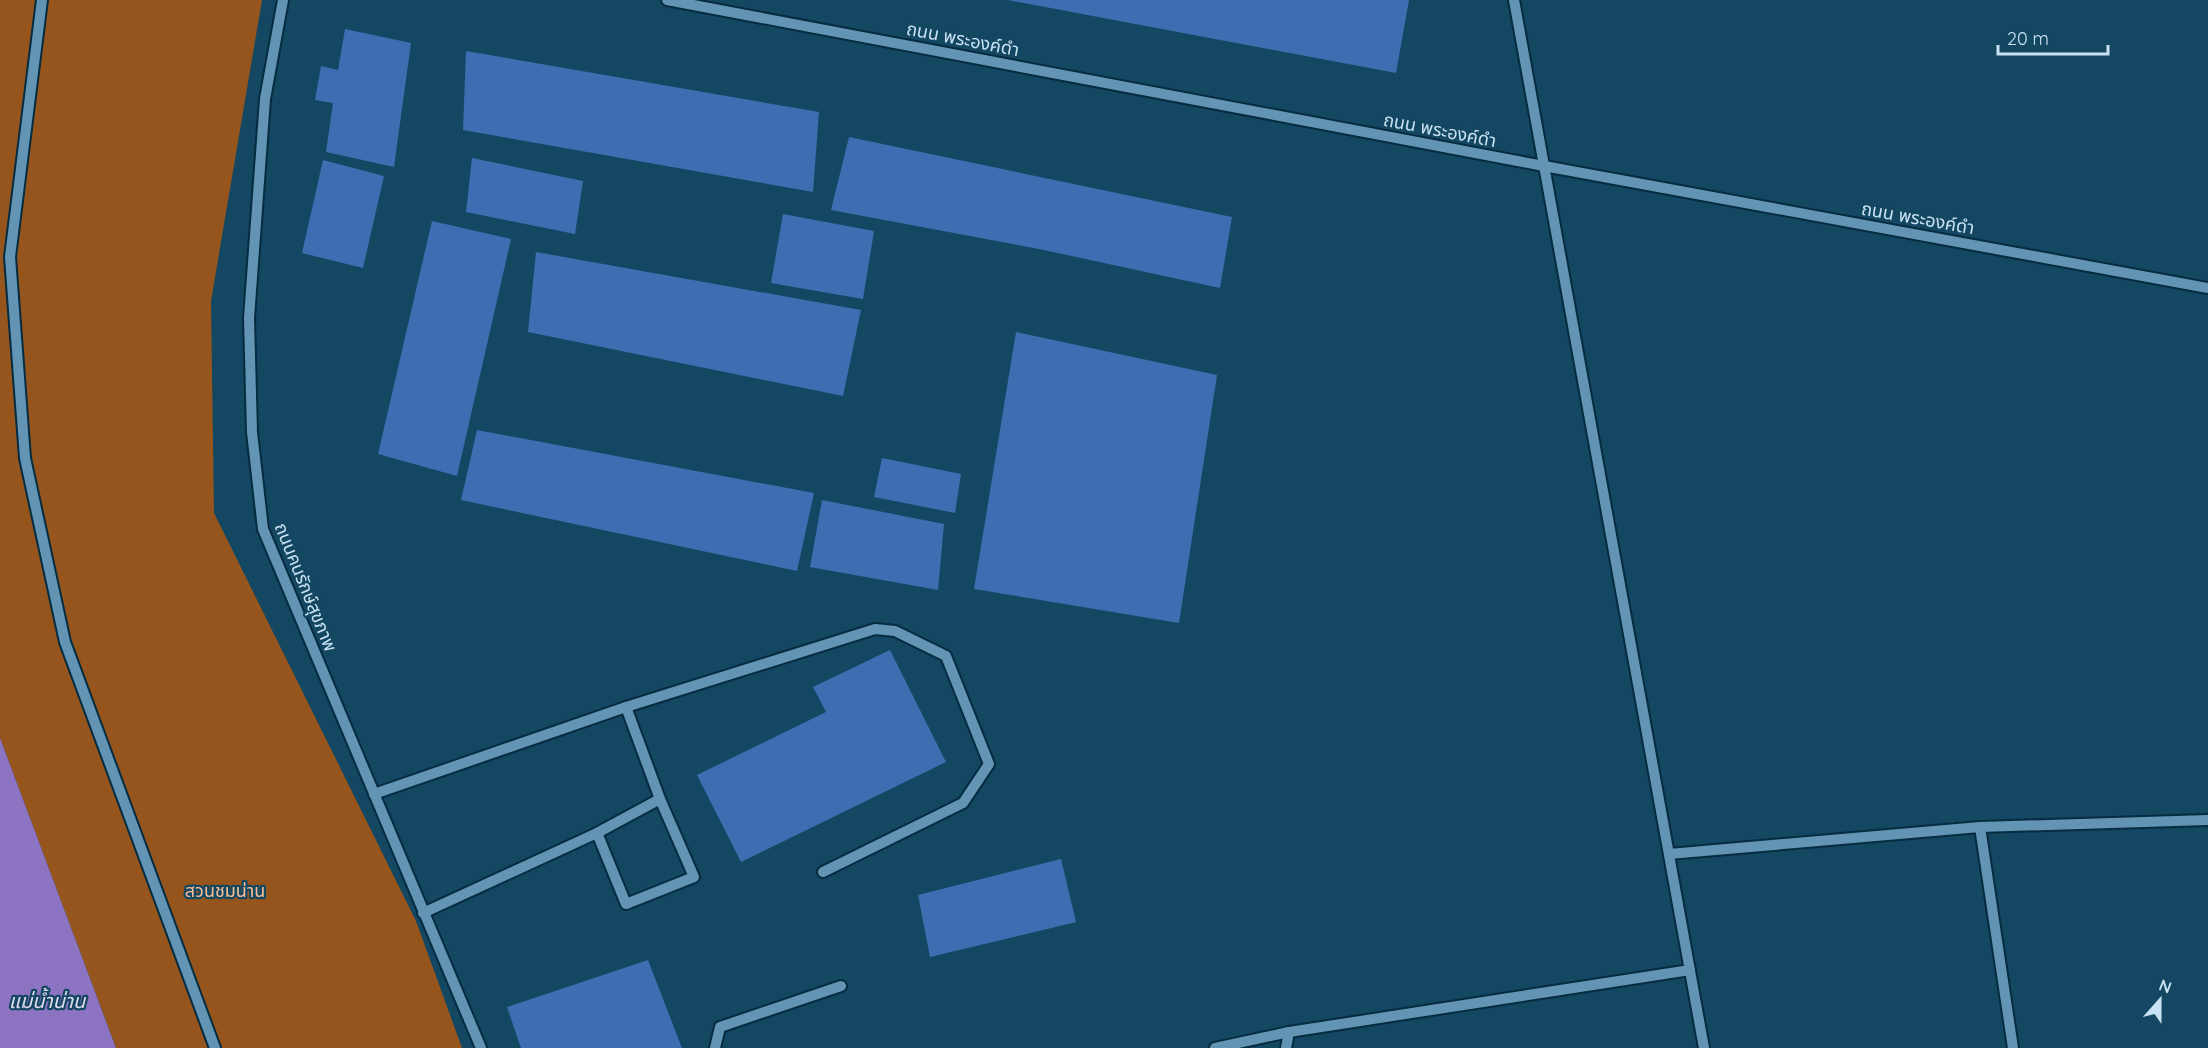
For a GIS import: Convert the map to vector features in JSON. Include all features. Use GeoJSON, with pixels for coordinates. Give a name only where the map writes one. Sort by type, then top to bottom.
{"type":"FeatureCollection","features":[{"type":"Feature","properties":{"kind":"street"},"geometry":{"type":"LineString","coordinates":[[42,0],[10,257],[25,458],[65,642],[214,1048]]}},
{"type":"Feature","properties":{"kind":"street","name":"ถนนคนรักษ์สุขภาพ"},"geometry":{"type":"LineString","coordinates":[[283,0],[265,99],[249,318],[252,432],[263,529],[481,1048]]}},
{"type":"Feature","properties":{"kind":"street","name":"ถนน พระองค์ดำ"},"geometry":{"type":"LineString","coordinates":[[667,0],[702,3],[1544,166],[2208,288]]}},
{"type":"Feature","properties":{"kind":"street"},"geometry":{"type":"LineString","coordinates":[[1514,0],[1704,1048]]}},
{"type":"Feature","properties":{"kind":"street"},"geometry":{"type":"LineString","coordinates":[[374,794],[626,707],[876,629],[895,631],[946,656],[989,764],[963,803],[823,872]]}},
{"type":"Feature","properties":{"kind":"street"},"geometry":{"type":"LineString","coordinates":[[597,833],[626,904],[694,877],[660,799],[626,707]]}},
{"type":"Feature","properties":{"kind":"street"},"geometry":{"type":"LineString","coordinates":[[423,912],[597,833],[660,799]]}},
{"type":"Feature","properties":{"kind":"street"},"geometry":{"type":"LineString","coordinates":[[1669,854],[1980,827],[2208,820]]}},
{"type":"Feature","properties":{"kind":"street"},"geometry":{"type":"LineString","coordinates":[[1980,827],[2013,1048]]}},
{"type":"Feature","properties":{"kind":"street"},"geometry":{"type":"LineString","coordinates":[[1215,1048],[1289,1032],[1690,970]]}},
{"type":"Feature","properties":{"kind":"street"},"geometry":{"type":"LineString","coordinates":[[715,1048],[720,1027],[840,986]]}},
{"type":"Feature","properties":{"kind":"street"},"geometry":{"type":"LineString","coordinates":[[1286,1048],[1289,1032]]}},
{"type":"Feature","properties":{"kind":"green space","name":"สวนชมน่าน"},"geometry":{"type":"Polygon","coordinates":[[[0,0],[262,0],[211,301],[214,513],[416,921],[462,1048],[116,1048],[0,738],[0,0]]]}},
{"type":"Feature","properties":{"kind":"water","name":"แม่น้ำน่าน"},"geometry":{"type":"Polygon","coordinates":[[[0,738],[116,1048],[0,1048],[0,738]]]}},
{"type":"Feature","properties":{"kind":"building"},"geometry":{"type":"Polygon","coordinates":[[[1008,0],[1409,0],[1396,73],[1008,0]]]}},
{"type":"Feature","properties":{"kind":"building"},"geometry":{"type":"Polygon","coordinates":[[[345,29],[411,43],[394,167],[326,152],[333,103],[315,100],[321,66],[338,70],[345,29]]]}},
{"type":"Feature","properties":{"kind":"building"},"geometry":{"type":"Polygon","coordinates":[[[466,51],[819,112],[813,192],[463,130],[466,51]]]}},
{"type":"Feature","properties":{"kind":"building"},"geometry":{"type":"Polygon","coordinates":[[[849,137],[1232,217],[1220,288],[1039,249],[831,210],[849,137]]]}},
{"type":"Feature","properties":{"kind":"building"},"geometry":{"type":"Polygon","coordinates":[[[472,158],[583,181],[575,234],[466,212],[472,158]]]}},
{"type":"Feature","properties":{"kind":"building"},"geometry":{"type":"Polygon","coordinates":[[[323,160],[384,176],[363,268],[302,253],[323,160]]]}},
{"type":"Feature","properties":{"kind":"building"},"geometry":{"type":"Polygon","coordinates":[[[783,214],[874,231],[863,299],[771,283],[783,214]]]}},
{"type":"Feature","properties":{"kind":"building"},"geometry":{"type":"Polygon","coordinates":[[[432,221],[511,239],[457,476],[378,454],[432,221]]]}},
{"type":"Feature","properties":{"kind":"building"},"geometry":{"type":"Polygon","coordinates":[[[536,252],[861,310],[843,396],[528,332],[536,252]]]}},
{"type":"Feature","properties":{"kind":"building"},"geometry":{"type":"Polygon","coordinates":[[[1016,332],[1217,375],[1179,623],[974,589],[1016,332]]]}},
{"type":"Feature","properties":{"kind":"building"},"geometry":{"type":"Polygon","coordinates":[[[477,430],[814,493],[797,571],[461,500],[477,430]]]}},
{"type":"Feature","properties":{"kind":"building"},"geometry":{"type":"Polygon","coordinates":[[[882,458],[961,474],[955,513],[874,497],[882,458]]]}},
{"type":"Feature","properties":{"kind":"building"},"geometry":{"type":"Polygon","coordinates":[[[822,500],[944,524],[938,590],[810,567],[822,500]]]}},
{"type":"Feature","properties":{"kind":"building"},"geometry":{"type":"Polygon","coordinates":[[[890,650],[946,762],[741,862],[697,775],[826,712],[813,687],[890,650]]]}},
{"type":"Feature","properties":{"kind":"building"},"geometry":{"type":"Polygon","coordinates":[[[1061,859],[1076,922],[930,957],[918,895],[1061,859]]]}},
{"type":"Feature","properties":{"kind":"building"},"geometry":{"type":"Polygon","coordinates":[[[648,960],[682,1048],[521,1048],[507,1007],[648,960]]]}}]}
